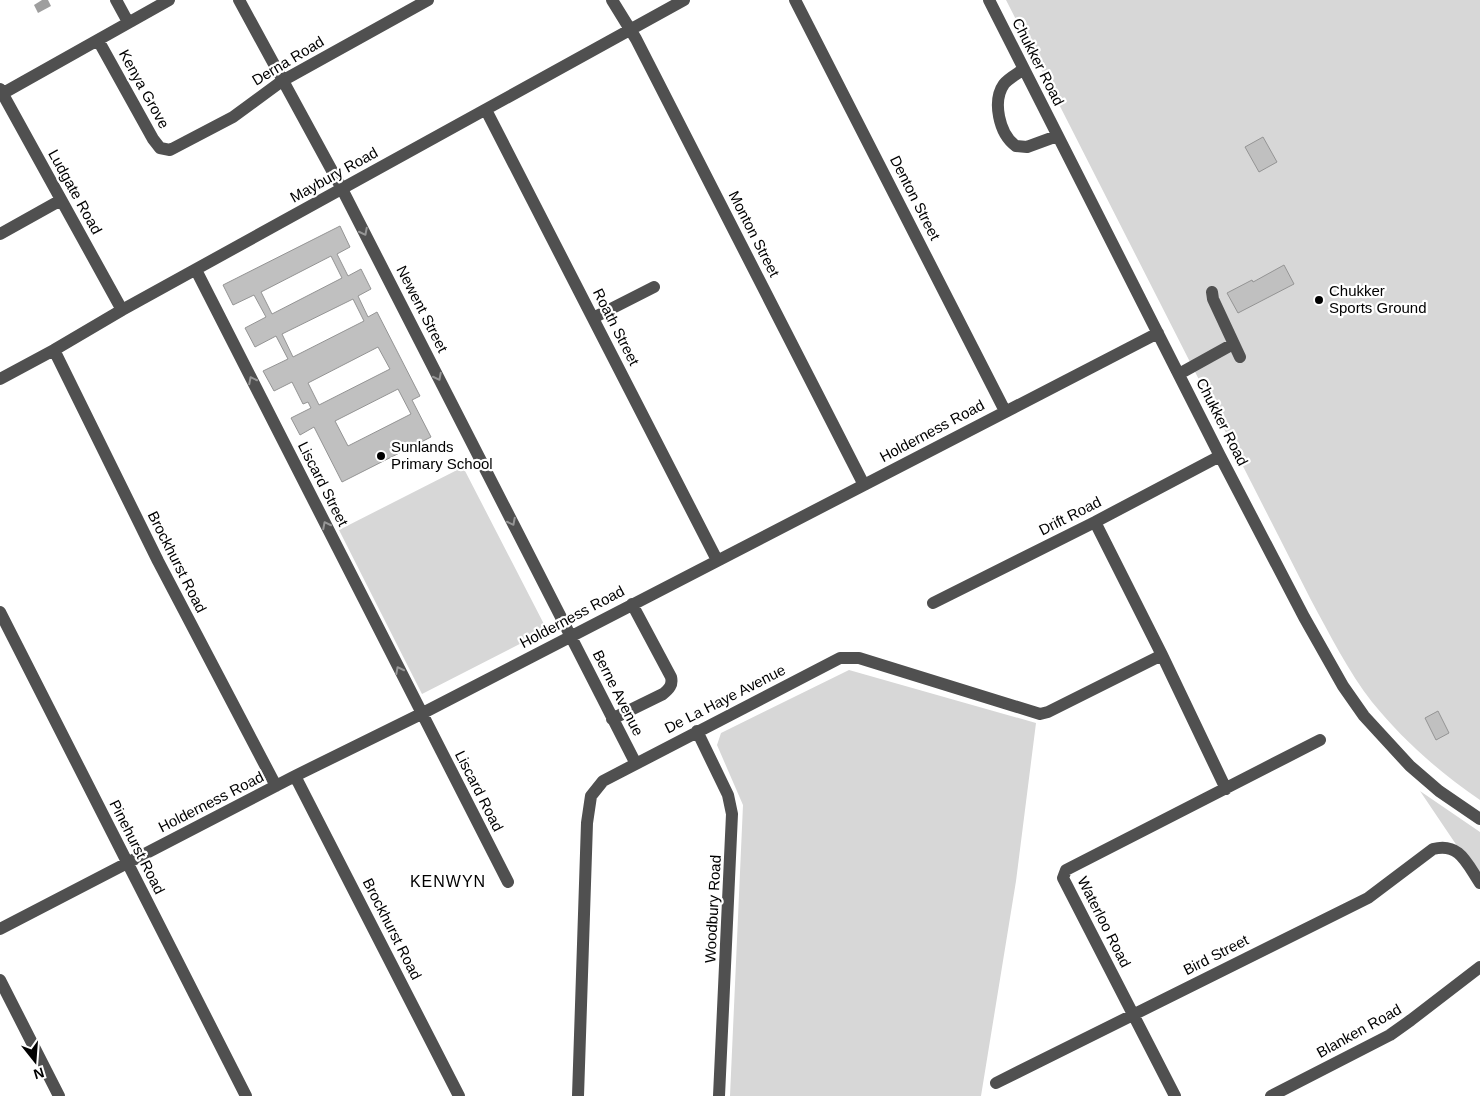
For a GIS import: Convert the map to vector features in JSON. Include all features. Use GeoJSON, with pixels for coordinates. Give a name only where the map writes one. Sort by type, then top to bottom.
{"type":"FeatureCollection","features":[{"type":"Feature","properties":{"kind":"street"},"geometry":{"type":"LineString","coordinates":[[116,0],[128,22]]}},
{"type":"Feature","properties":{"kind":"street"},"geometry":{"type":"LineString","coordinates":[[1,92],[169,0]]}},
{"type":"Feature","properties":{"kind":"street","name":"Newent Street"},"geometry":{"type":"LineString","coordinates":[[239,0],[342,189],[570,636]]}},
{"type":"Feature","properties":{"kind":"street","name":"Derna Road"},"geometry":{"type":"LineString","coordinates":[[166,150],[177,148],[232,117],[282,81],[428,0]]}},
{"type":"Feature","properties":{"kind":"street","name":"Monton Street"},"geometry":{"type":"LineString","coordinates":[[612,0],[636,39],[864,485]]}},
{"type":"Feature","properties":{"kind":"street","name":"Maybury Road"},"geometry":{"type":"LineString","coordinates":[[0,379],[684,0]]}},
{"type":"Feature","properties":{"kind":"street","name":"Denton Street"},"geometry":{"type":"LineString","coordinates":[[795,0],[1005,411]]}},
{"type":"Feature","properties":{"kind":"street","name":"Chukker Road"},"geometry":{"type":"LineString","coordinates":[[988,0],[1220,456],[1304,617],[1343,686],[1364,716],[1410,766],[1439,791],[1480,819]]}},
{"type":"Feature","properties":{"kind":"street","name":"Kenya Grove"},"geometry":{"type":"LineString","coordinates":[[98,40],[153,139],[160,148],[166,150]]}},
{"type":"Feature","properties":{"kind":"street"},"geometry":{"type":"LineString","coordinates":[[1024,69],[1008,80],[1000,93],[997,107],[1001,124],[1008,138],[1016,146],[1027,147],[1057,136]]}},
{"type":"Feature","properties":{"kind":"street","name":"Ludgate Road"},"geometry":{"type":"LineString","coordinates":[[1,92],[122,310]]}},
{"type":"Feature","properties":{"kind":"street","name":"Roath Street"},"geometry":{"type":"LineString","coordinates":[[486,110],[717,560]]}},
{"type":"Feature","properties":{"kind":"street"},"geometry":{"type":"LineString","coordinates":[[0,234],[61,200]]}},
{"type":"Feature","properties":{"kind":"street","name":"Liscard Street"},"geometry":{"type":"LineString","coordinates":[[196,270],[421,714]]}},
{"type":"Feature","properties":{"kind":"street"},"geometry":{"type":"LineString","coordinates":[[593,318],[654,287]]}},
{"type":"Feature","properties":{"kind":"street"},"geometry":{"type":"LineString","coordinates":[[1212,292],[1213,300],[1240,356]]}},
{"type":"Feature","properties":{"kind":"street","name":"Holderness Road"},"geometry":{"type":"LineString","coordinates":[[0,929],[1158,333]]}},
{"type":"Feature","properties":{"kind":"street"},"geometry":{"type":"LineString","coordinates":[[1179,374],[1233,344]]}},
{"type":"Feature","properties":{"kind":"street","name":"Brockhurst Road"},"geometry":{"type":"LineString","coordinates":[[54,350],[163,569],[276,786]]}},
{"type":"Feature","properties":{"kind":"street","name":"Drift Road"},"geometry":{"type":"LineString","coordinates":[[933,603],[1095,522],[1220,456]]}},
{"type":"Feature","properties":{"kind":"street"},"geometry":{"type":"LineString","coordinates":[[1095,522],[1226,789]]}},
{"type":"Feature","properties":{"kind":"street"},"geometry":{"type":"LineString","coordinates":[[612,719],[663,694],[671,685],[671,677],[632,604]]}},
{"type":"Feature","properties":{"kind":"street","name":"Pinehurst Road"},"geometry":{"type":"LineString","coordinates":[[0,612],[246,1096]]}},
{"type":"Feature","properties":{"kind":"street","name":"Berne Avenue"},"geometry":{"type":"LineString","coordinates":[[570,636],[636,764]]}},
{"type":"Feature","properties":{"kind":"street","name":"De La Haye Avenue"},"geometry":{"type":"LineString","coordinates":[[578,1096],[589,807],[591,796],[603,781],[840,658],[860,658],[1040,714],[1048,712],[1162,656]]}},
{"type":"Feature","properties":{"kind":"street","name":"Liscard Road"},"geometry":{"type":"LineString","coordinates":[[421,714],[508,882]]}},
{"type":"Feature","properties":{"kind":"street","name":"Woodbury Road"},"geometry":{"type":"LineString","coordinates":[[697,731],[728,795],[733,820],[719,1096]]}},
{"type":"Feature","properties":{"kind":"street","name":"Waterloo Road"},"geometry":{"type":"LineString","coordinates":[[1175,1096],[1063,878],[1064,873],[1074,866],[1320,740]]}},
{"type":"Feature","properties":{"kind":"street","name":"Brockhurst Road"},"geometry":{"type":"LineString","coordinates":[[295,776],[459,1096]]}},
{"type":"Feature","properties":{"kind":"street","name":"Bird Street"},"geometry":{"type":"LineString","coordinates":[[996,1083],[1368,898],[1428,852],[1445,847],[1453,849],[1460,854],[1480,883]]}},
{"type":"Feature","properties":{"kind":"street","name":"Blanken Road"},"geometry":{"type":"LineString","coordinates":[[1272,1096],[1390,1035],[1480,967]]}},
{"type":"Feature","properties":{"kind":"street"},"geometry":{"type":"LineString","coordinates":[[0,980],[59,1096]]}},
{"type":"Feature","properties":{"kind":"shaded area"},"geometry":{"type":"Polygon","coordinates":[[[42,0],[48,0],[51,6],[38,13],[34,5],[42,0]]]}},
{"type":"Feature","properties":{"kind":"shaded area","name":"Chukker Sports Ground"},"geometry":{"type":"Polygon","coordinates":[[[1006,0],[1480,0],[1480,800],[1436,767],[1396,730],[1372,702],[1347,665],[1311,600],[1006,0]]]}},
{"type":"Feature","properties":{"kind":"shaded area"},"geometry":{"type":"Polygon","coordinates":[[[463,467],[547,630],[422,694],[339,530],[463,467]]]}},
{"type":"Feature","properties":{"kind":"shaded area"},"geometry":{"type":"Polygon","coordinates":[[[849,670],[1036,723],[1016,881],[981,1096],[730,1096],[743,805],[717,745],[721,733],[849,670]]]}},
{"type":"Feature","properties":{"kind":"shaded area"},"geometry":{"type":"Polygon","coordinates":[[[1420,791],[1480,832],[1480,880],[1420,791]]]}},
{"type":"Feature","properties":{"kind":"building"},"geometry":{"type":"Polygon","coordinates":[[[1263,137],[1277,162],[1259,172],[1245,147],[1263,137]]]}},
{"type":"Feature","properties":{"kind":"building"},"geometry":{"type":"Polygon","coordinates":[[[340,226],[350,247],[337,254],[348,276],[361,269],[371,289],[358,296],[368,317],[377,312],[420,396],[412,400],[431,437],[342,482],[314,427],[300,435],[291,418],[311,408],[308,402],[303,404],[292,382],[274,391],[263,371],[288,359],[276,336],[255,347],[245,328],[266,317],[254,295],[233,305],[223,285],[340,226]],[[331,256],[261,292],[272,314],[342,278],[331,256]],[[353,299],[282,334],[293,357],[364,321],[353,299]],[[378,347],[308,383],[319,405],[390,369],[378,347]],[[398,389],[335,421],[348,446],[411,414],[398,389]]]}},
{"type":"Feature","properties":{"kind":"building"},"geometry":{"type":"Polygon","coordinates":[[[1284,265],[1294,284],[1238,313],[1227,293],[1252,280],[1253,282],[1284,265]]]}},
{"type":"Feature","properties":{"kind":"building"},"geometry":{"type":"Polygon","coordinates":[[[1438,711],[1449,733],[1436,740],[1425,718],[1438,711]]]}},
{"type":"Feature","properties":{"kind":"place","name":"Chukker Sports Ground"},"geometry":{"type":"Point","coordinates":[1319,300]}},
{"type":"Feature","properties":{"kind":"place","name":"Sunlands Primary School"},"geometry":{"type":"Point","coordinates":[381,456]}},
{"type":"Feature","properties":{"kind":"district","name":"KENWYN"},"geometry":{"type":"Point","coordinates":[448,881]}}]}
